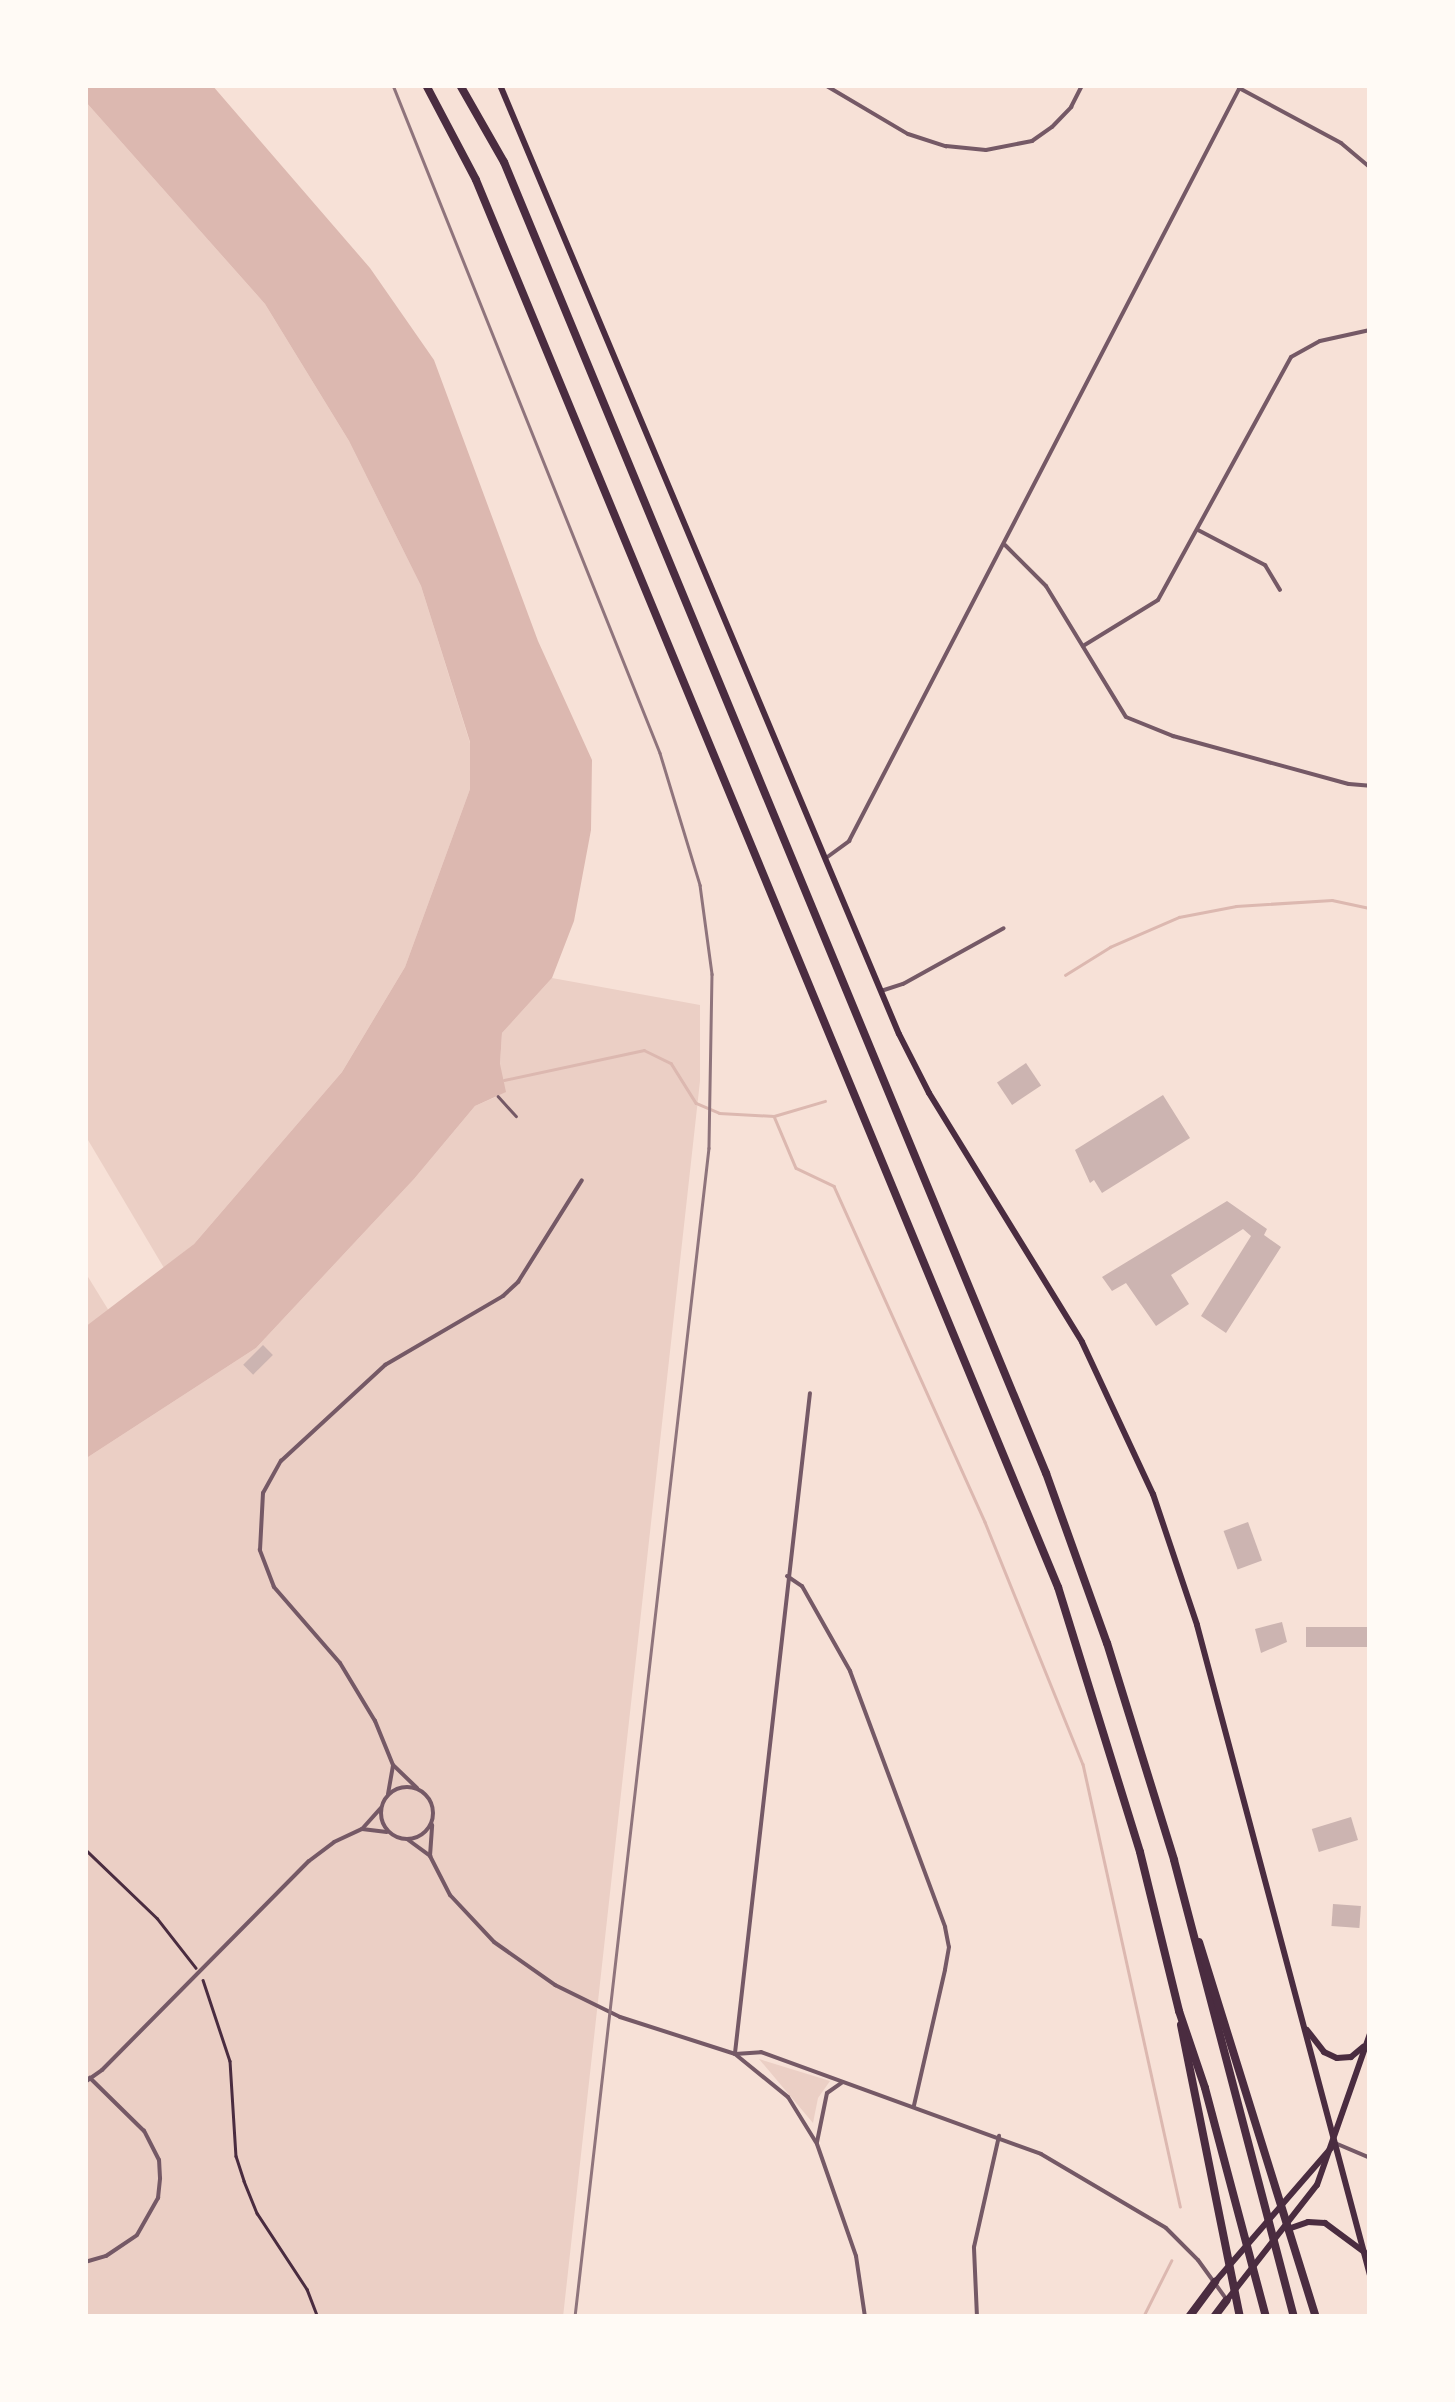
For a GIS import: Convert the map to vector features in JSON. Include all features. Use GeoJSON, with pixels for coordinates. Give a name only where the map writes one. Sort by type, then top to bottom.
{"type":"FeatureCollection","features":[{"type":"Feature","properties":{"kind":"highway"},"geometry":{"type":"LineString","coordinates":[[426,85],[476,180],[1030,1513],[1103,1725],[1266,2317]]}},
{"type":"Feature","properties":{"kind":"highway"},"geometry":{"type":"LineString","coordinates":[[460,85],[504,162],[1046,1473],[1107,1643],[1316,2317]]}},
{"type":"Feature","properties":{"kind":"highway"},"geometry":{"type":"LineString","coordinates":[[1187,1910],[1294,2317]]}},
{"type":"Feature","properties":{"kind":"highway"},"geometry":{"type":"LineString","coordinates":[[1180,2011],[1187,2072],[1240,2316]]}},
{"type":"Feature","properties":{"kind":"highway"},"geometry":{"type":"LineString","coordinates":[[1189,2317],[1215,2282]]}},
{"type":"Feature","properties":{"kind":"highway"},"geometry":{"type":"LineString","coordinates":[[1214,2317],[1226,2300]]}},
{"type":"Feature","properties":{"kind":"main road"},"geometry":{"type":"LineString","coordinates":[[500,85],[880,991],[929,1092],[1082,1342],[1154,1494],[1197,1625],[1370,2275]]}},
{"type":"Feature","properties":{"kind":"main road"},"geometry":{"type":"LineString","coordinates":[[1305,2028],[1324,2052],[1337,2058],[1352,2056],[1369,2038]]}},
{"type":"Feature","properties":{"kind":"main road"},"geometry":{"type":"LineString","coordinates":[[1226,2300],[1318,2185],[1369,2038]]}},
{"type":"Feature","properties":{"kind":"main road"},"geometry":{"type":"LineString","coordinates":[[1215,2282],[1335,2143]]}},
{"type":"Feature","properties":{"kind":"main road"},"geometry":{"type":"LineString","coordinates":[[1282,2231],[1308,2222],[1325,2222],[1364,2252]]}},
{"type":"Feature","properties":{"kind":"street"},"geometry":{"type":"LineString","coordinates":[[825,85],[908,134],[946,146],[986,150],[1032,141],[1071,106],[1082,85]]}},
{"type":"Feature","properties":{"kind":"street"},"geometry":{"type":"LineString","coordinates":[[824,859],[849,841],[1240,86],[1341,143],[1370,167]]}},
{"type":"Feature","properties":{"kind":"street"},"geometry":{"type":"LineString","coordinates":[[1082,646],[1158,600],[1291,357],[1320,341],[1370,330]]}},
{"type":"Feature","properties":{"kind":"street"},"geometry":{"type":"LineString","coordinates":[[1198,530],[1265,565],[1280,590]]}},
{"type":"Feature","properties":{"kind":"street"},"geometry":{"type":"LineString","coordinates":[[1005,545],[1046,586],[1113,702],[1137,723],[1349,784],[1370,786]]}},
{"type":"Feature","properties":{"kind":"street"},"geometry":{"type":"LineString","coordinates":[[880,991],[903,984],[1004,928]]}},
{"type":"Feature","properties":{"kind":"street"},"geometry":{"type":"LineString","coordinates":[[430,1856],[432,1802],[393,1765],[358,1689],[274,1587],[260,1550],[264,1492],[280,1461],[385,1365],[458,1327],[518,1282],[582,1180]]}},
{"type":"Feature","properties":{"kind":"street"},"geometry":{"type":"LineString","coordinates":[[735,2054],[810,1392]]}},
{"type":"Feature","properties":{"kind":"street"},"geometry":{"type":"LineString","coordinates":[[788,1576],[802,1586],[850,1671],[945,1927],[949,1946],[945,1970],[914,2105]]}},
{"type":"Feature","properties":{"kind":"street"},"geometry":{"type":"LineString","coordinates":[[85,2262],[106,2256],[137,2235],[158,2198],[160,2178],[159,2160],[144,2132],[88,2080],[309,1861],[334,1842],[362,1830],[388,1794],[393,1765]]}},
{"type":"Feature","properties":{"kind":"street"},"geometry":{"type":"LineString","coordinates":[[388,1794],[407,1786],[417,1788]]}},
{"type":"Feature","properties":{"kind":"street"},"geometry":{"type":"LineString","coordinates":[[381,1808],[390,1833]]}},
{"type":"Feature","properties":{"kind":"street"},"geometry":{"type":"LineString","coordinates":[[408,1839],[426,1832],[432,1822]]}},
{"type":"Feature","properties":{"kind":"street"},"geometry":{"type":"LineString","coordinates":[[362,1830],[408,1839],[430,1856],[450,1896],[476,1924],[545,1979],[620,2018],[735,2054],[761,2052],[1000,2136],[1151,2216],[1182,2242],[1226,2300]]}},
{"type":"Feature","properties":{"kind":"street"},"geometry":{"type":"LineString","coordinates":[[735,2054],[788,2098],[817,2144],[856,2256],[866,2317]]}},
{"type":"Feature","properties":{"kind":"street"},"geometry":{"type":"LineString","coordinates":[[817,2144],[827,2094],[838,2083],[848,2082]]}},
{"type":"Feature","properties":{"kind":"street"},"geometry":{"type":"LineString","coordinates":[[977,2317],[974,2247],[1000,2136]]}},
{"type":"Feature","properties":{"kind":"street"},"geometry":{"type":"LineString","coordinates":[[1335,2143],[1370,2158]]}},
{"type":"Feature","properties":{"kind":"lane"},"geometry":{"type":"LineString","coordinates":[[498,1096],[500,1103],[516,1116]]}},
{"type":"Feature","properties":{"kind":"path"},"geometry":{"type":"LineString","coordinates":[[85,1849],[157,1918],[206,1985],[230,2061],[236,2156],[244,2182],[257,2213],[306,2289],[318,2317]]}},
{"type":"Feature","properties":{"kind":"shaded area"},"geometry":{"type":"Polygon","coordinates":[[[85,85],[212,85],[370,268],[434,360],[538,641],[592,760],[591,830],[574,921],[552,978],[502,1033],[500,1064],[506,1092],[475,1106],[414,1179],[256,1348],[85,1459],[85,1327],[194,1244],[342,1072],[405,967],[470,789],[470,742],[421,586],[349,441],[265,304],[85,101],[85,85]]]}},
{"type":"Feature","properties":{"kind":"shaded area"},"geometry":{"type":"Polygon","coordinates":[[[85,101],[265,304],[349,441],[421,586],[470,743],[470,789],[405,967],[342,1072],[194,1244],[164,1268],[85,1135],[85,101]]]}},
{"type":"Feature","properties":{"kind":"shaded area"},"geometry":{"type":"Polygon","coordinates":[[[552,978],[700,1005],[700,1081],[563,2317],[85,2317],[85,1459],[256,1348],[414,1179],[475,1106],[498,1096],[502,1033],[552,978]]]}},
{"type":"Feature","properties":{"kind":"shaded area"},"geometry":{"type":"Polygon","coordinates":[[[85,1272],[109,1311],[85,1327],[85,1272]]]}},
{"type":"Feature","properties":{"kind":"shaded area"},"geometry":{"type":"Polygon","coordinates":[[[759,2059],[830,2081],[818,2098],[813,2123],[759,2059]]]}},
{"type":"Feature","properties":{"kind":"building"},"geometry":{"type":"Polygon","coordinates":[[[1026,1063],[1041,1085],[1012,1105],[997,1083],[1026,1063]]]}},
{"type":"Feature","properties":{"kind":"building"},"geometry":{"type":"Polygon","coordinates":[[[1163,1095],[1190,1138],[1102,1193],[1094,1180],[1090,1183],[1075,1150],[1163,1095]]]}},
{"type":"Feature","properties":{"kind":"building"},"geometry":{"type":"Polygon","coordinates":[[[1227,1201],[1267,1229],[1264,1235],[1281,1247],[1226,1333],[1201,1316],[1251,1236],[1243,1229],[1171,1275],[1189,1304],[1156,1326],[1126,1283],[1112,1291],[1102,1277],[1227,1201]]]}},
{"type":"Feature","properties":{"kind":"building"},"geometry":{"type":"Polygon","coordinates":[[[263,1345],[273,1355],[253,1375],[243,1365],[263,1345]]]}},
{"type":"Feature","properties":{"kind":"building"},"geometry":{"type":"Polygon","coordinates":[[[1248,1522],[1262,1561],[1238,1569],[1224,1531],[1248,1522]]]}},
{"type":"Feature","properties":{"kind":"building"},"geometry":{"type":"Polygon","coordinates":[[[1282,1622],[1287,1642],[1261,1653],[1255,1629],[1282,1622]]]}},
{"type":"Feature","properties":{"kind":"building"},"geometry":{"type":"Polygon","coordinates":[[[1306,1627],[1370,1627],[1370,1647],[1306,1647],[1306,1627]]]}},
{"type":"Feature","properties":{"kind":"building"},"geometry":{"type":"Polygon","coordinates":[[[1351,1817],[1358,1840],[1319,1852],[1312,1829],[1351,1817]]]}},
{"type":"Feature","properties":{"kind":"building"},"geometry":{"type":"Polygon","coordinates":[[[1333,1904],[1361,1906],[1359,1928],[1331,1926],[1333,1904]]]}},
{"type":"Feature","properties":{"kind":"waterway"},"geometry":{"type":"LineString","coordinates":[[1065,975],[1110,947],[1179,917],[1236,906],[1332,900],[1370,908]]}},
{"type":"Feature","properties":{"kind":"waterway"},"geometry":{"type":"LineString","coordinates":[[504,1080],[644,1050],[671,1063],[696,1103],[719,1113],[774,1116],[825,1101]]}},
{"type":"Feature","properties":{"kind":"waterway"},"geometry":{"type":"LineString","coordinates":[[774,1116],[796,1168],[834,1186],[985,1522],[1083,1764],[1180,2207]]}},
{"type":"Feature","properties":{"kind":"waterway"},"geometry":{"type":"LineString","coordinates":[[1143,2317],[1171,2261]]}},
{"type":"Feature","properties":{"kind":"railway"},"geometry":{"type":"LineString","coordinates":[[393,85],[660,753],[700,885],[712,974],[709,1148],[575,2317]]}}]}
